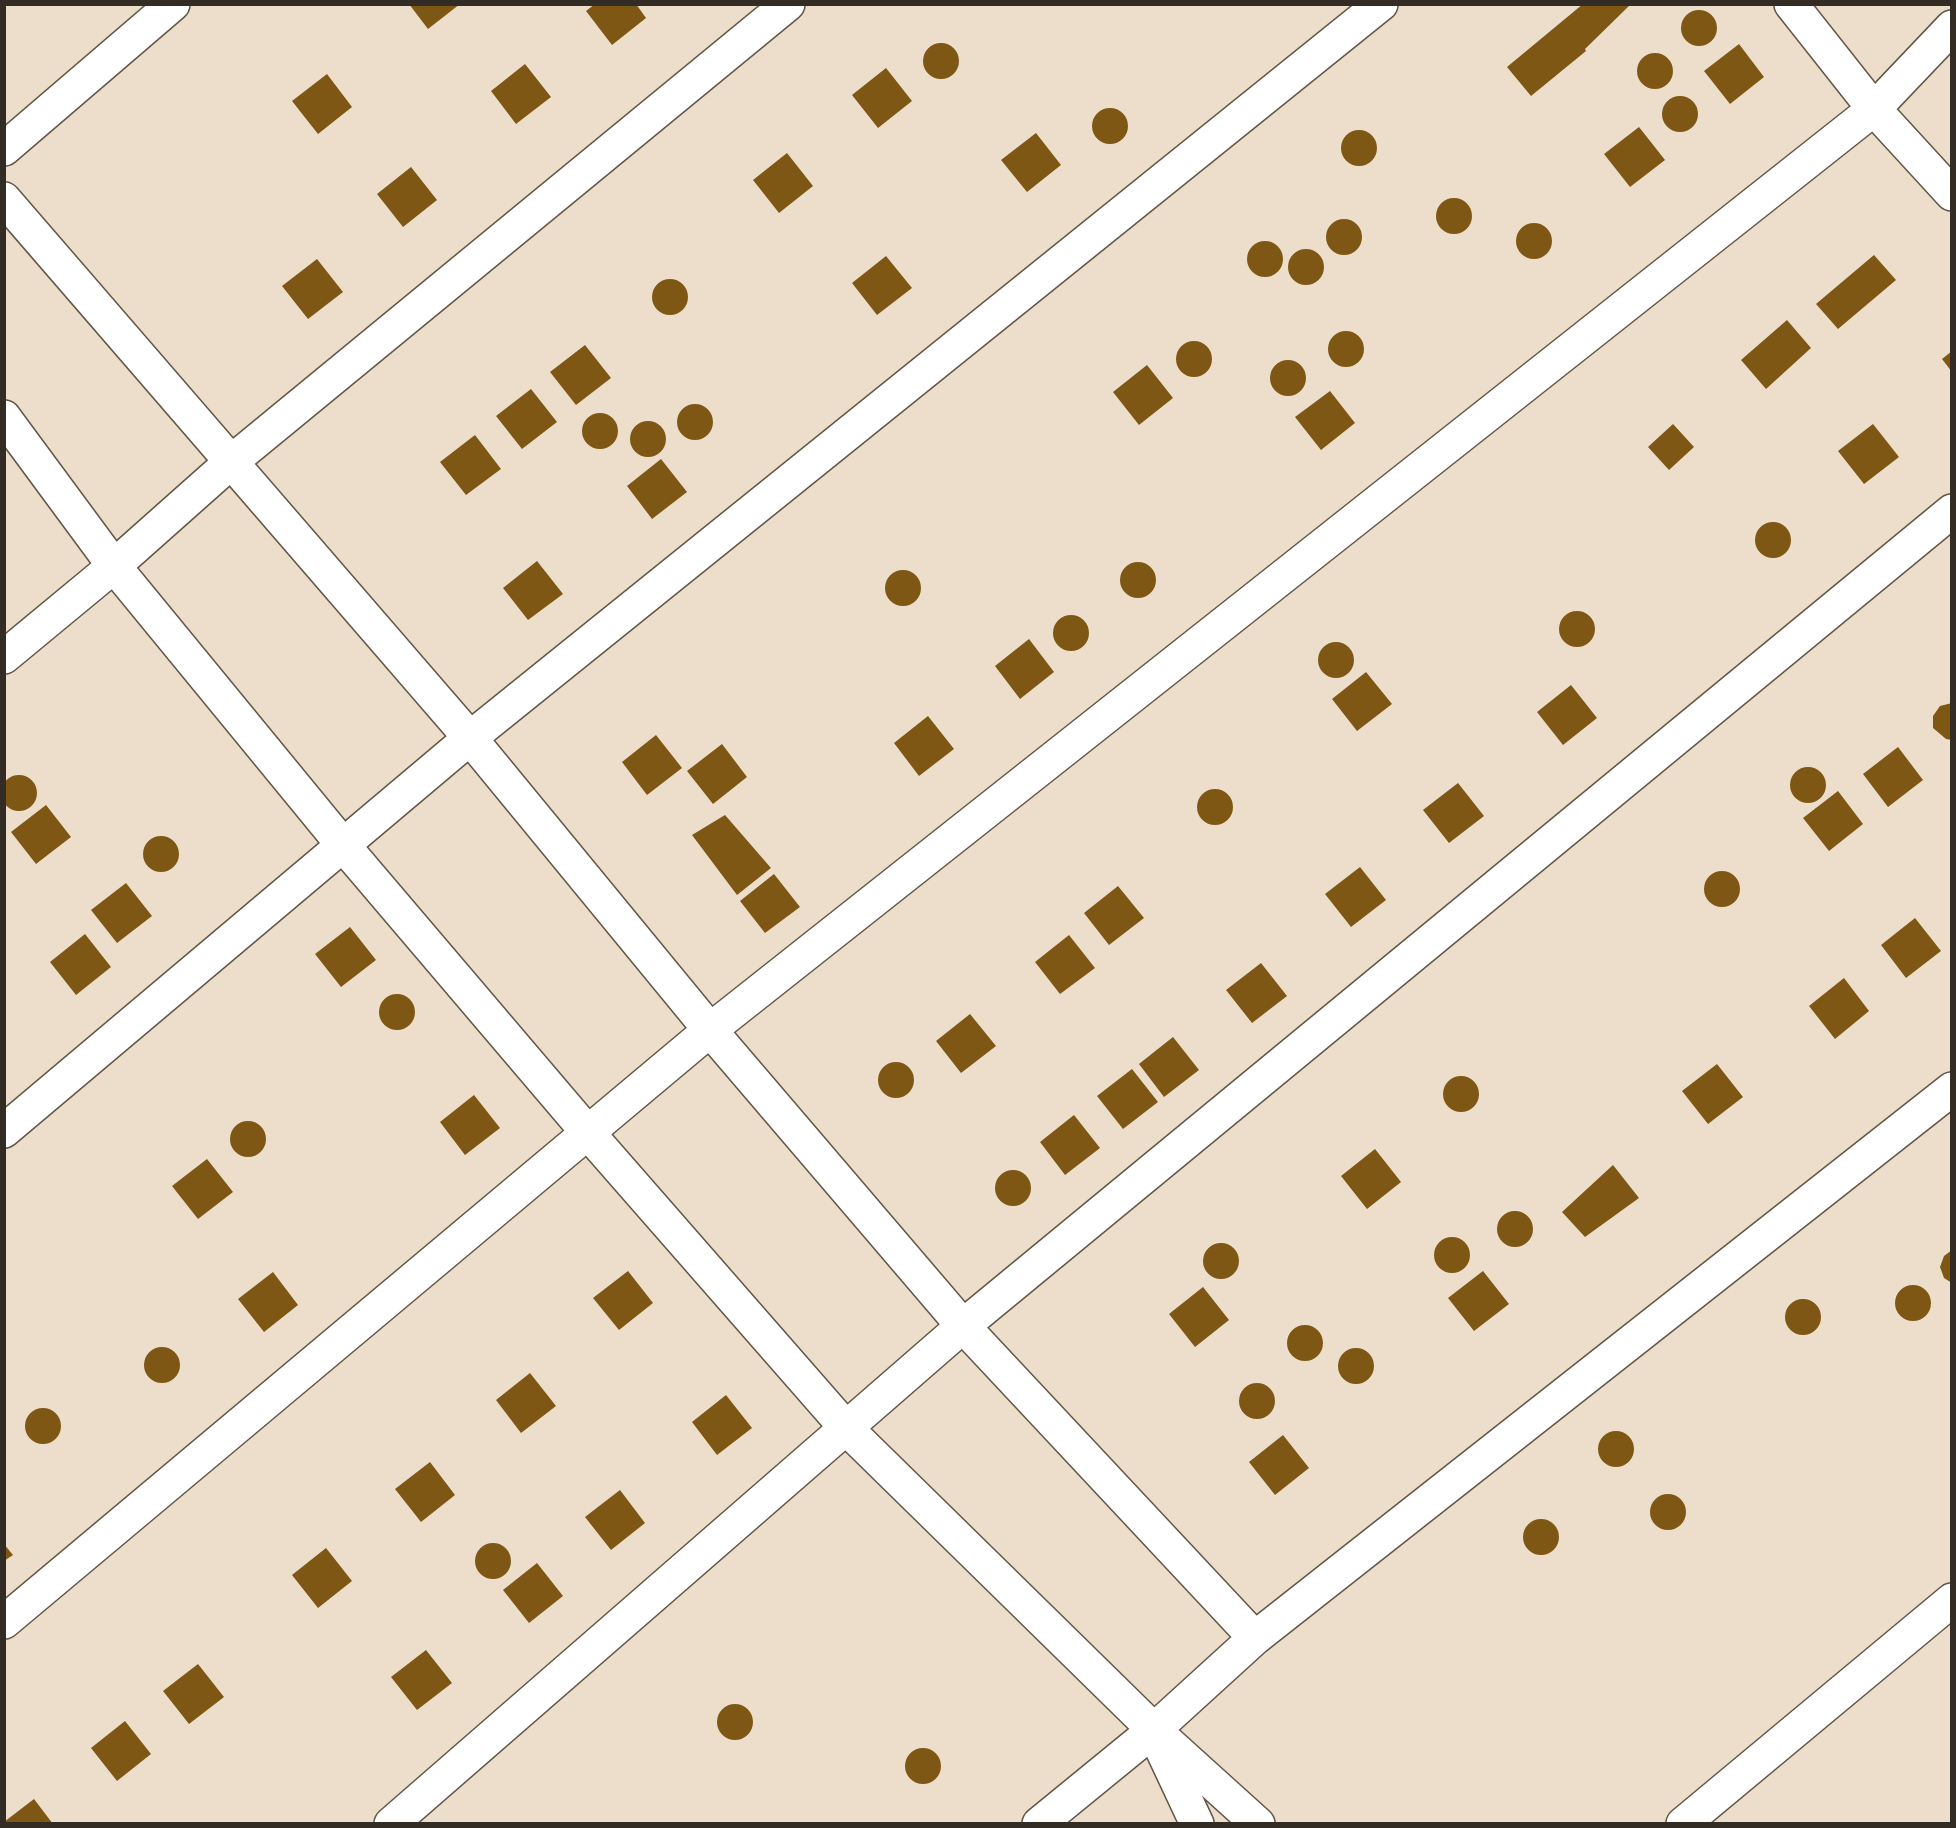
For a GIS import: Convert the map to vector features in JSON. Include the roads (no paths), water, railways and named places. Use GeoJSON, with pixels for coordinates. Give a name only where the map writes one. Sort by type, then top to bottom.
{"type":"FeatureCollection","features":[{"type":"Feature","properties":{"kind":"street"},"geometry":{"type":"LineString","coordinates":[[4,149],[173,4]]}},
{"type":"Feature","properties":{"kind":"street"},"geometry":{"type":"LineString","coordinates":[[4,657],[114,566],[231,462],[788,4]]}},
{"type":"Feature","properties":{"kind":"street"},"geometry":{"type":"LineString","coordinates":[[4,1131],[470,738],[1381,4]]}},
{"type":"Feature","properties":{"kind":"street"},"geometry":{"type":"LineString","coordinates":[[1791,4],[1874,109],[1952,194]]}},
{"type":"Feature","properties":{"kind":"street"},"geometry":{"type":"LineString","coordinates":[[4,1622],[589,1134],[710,1030],[1874,109],[1952,27]]}},
{"type":"Feature","properties":{"kind":"street"},"geometry":{"type":"LineString","coordinates":[[4,199],[470,738],[710,1030],[963,1326],[1255,1638]]}},
{"type":"Feature","properties":{"kind":"street"},"geometry":{"type":"LineString","coordinates":[[4,417],[114,566],[343,845],[589,1134],[847,1429],[1154,1731],[1258,1824]]}},
{"type":"Feature","properties":{"kind":"street"},"geometry":{"type":"LineString","coordinates":[[391,1824],[963,1326],[1952,511]]}},
{"type":"Feature","properties":{"kind":"street"},"geometry":{"type":"LineString","coordinates":[[1039,1824],[1154,1731],[1255,1638],[1952,1089]]}},
{"type":"Feature","properties":{"kind":"street"},"geometry":{"type":"LineString","coordinates":[[1683,1824],[1952,1600]]}},
{"type":"Feature","properties":{"kind":"street"},"geometry":{"type":"LineString","coordinates":[[1154,1731],[1197,1824]]}}]}
